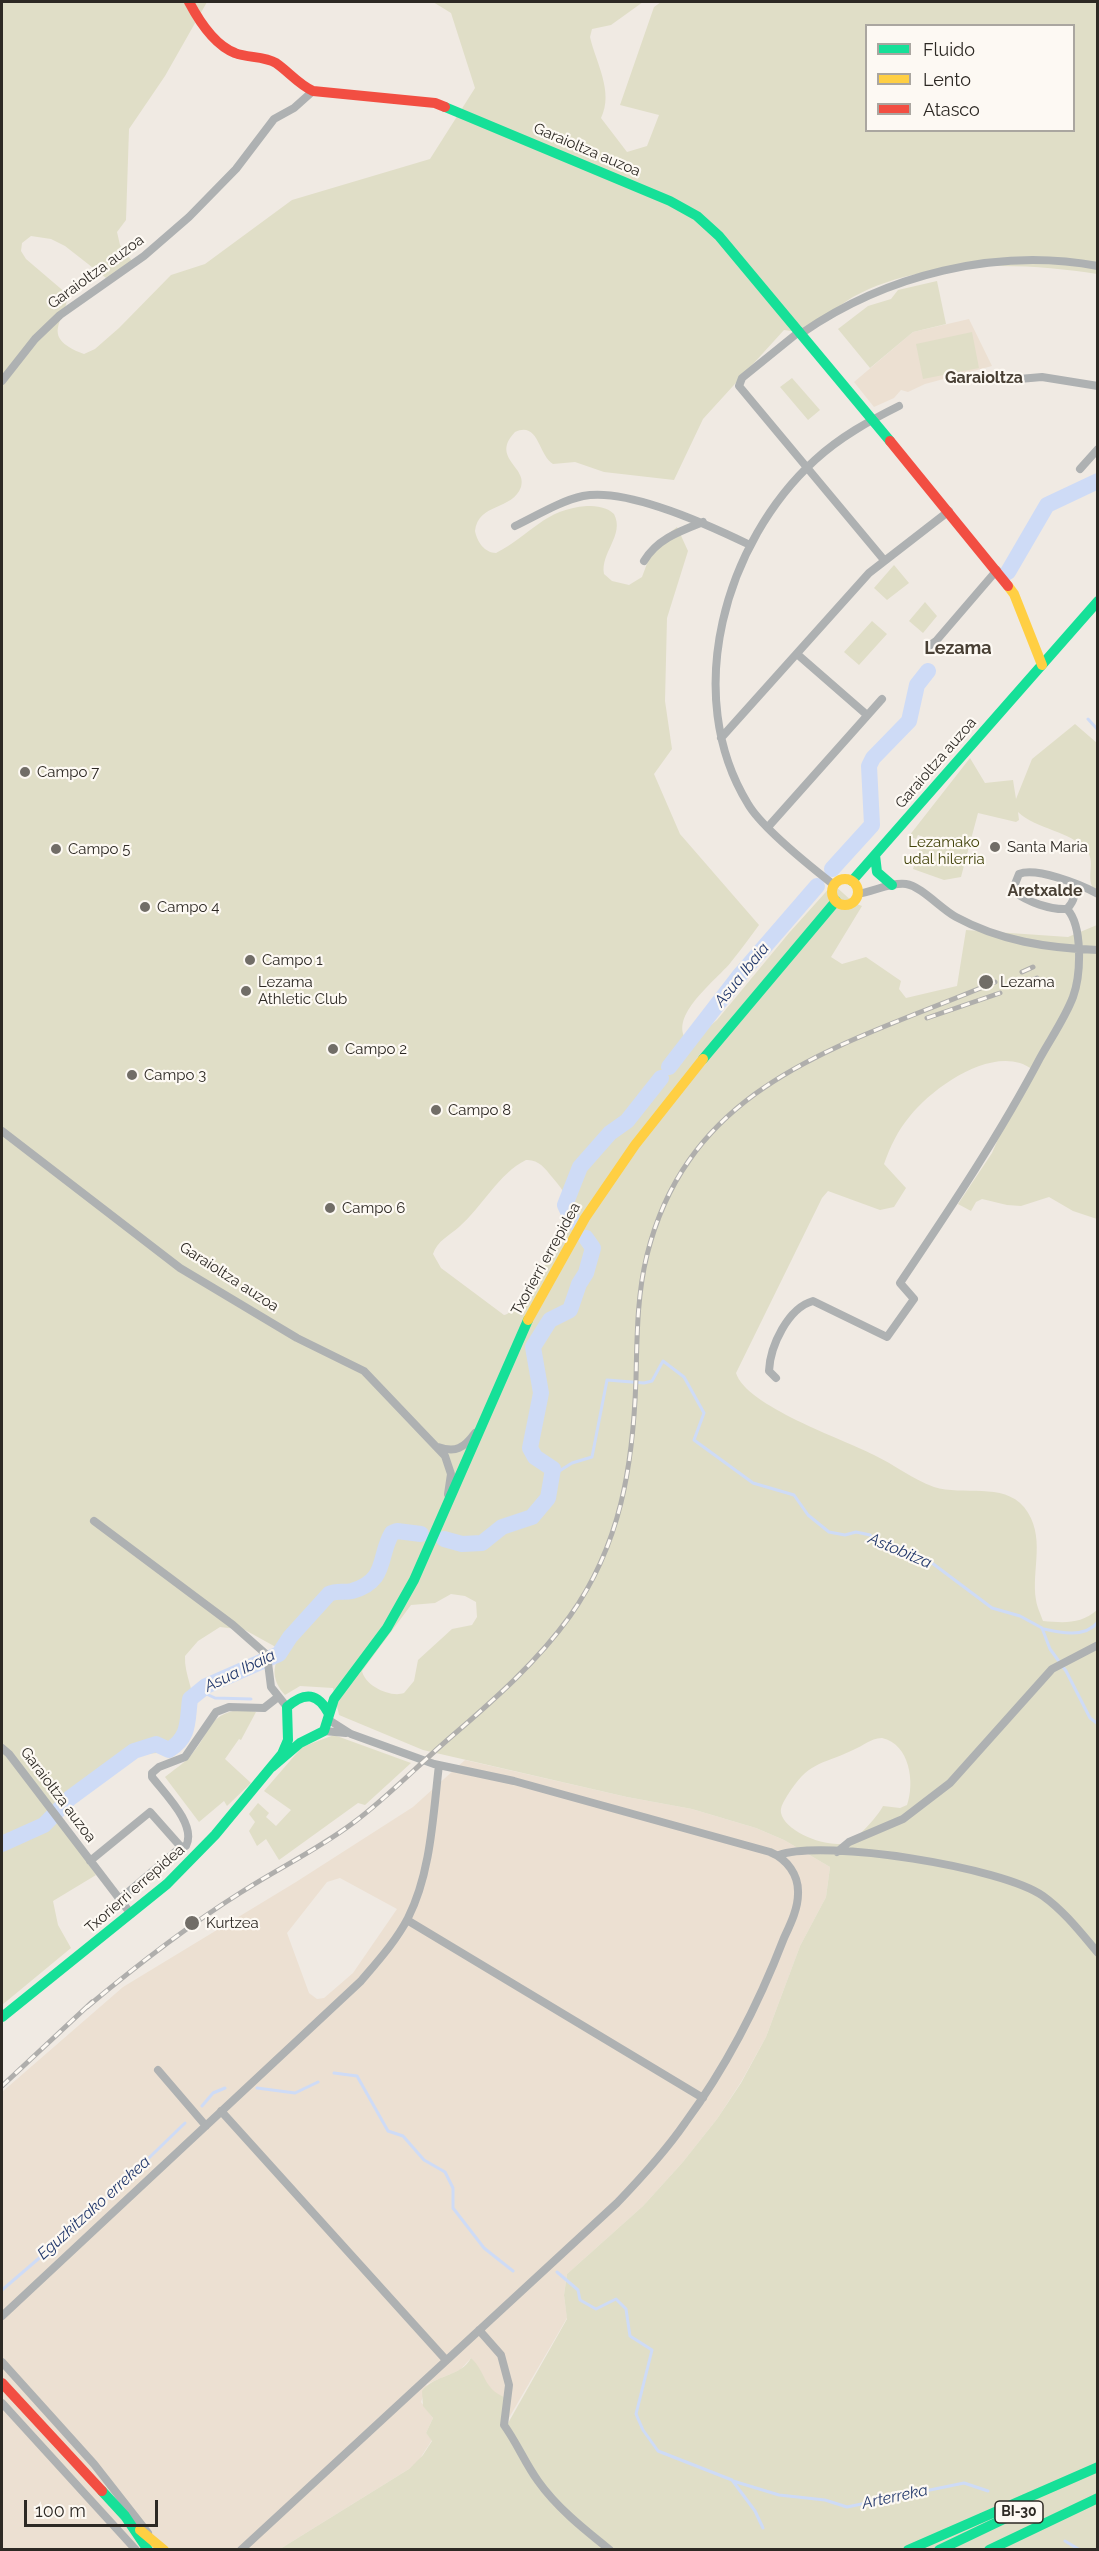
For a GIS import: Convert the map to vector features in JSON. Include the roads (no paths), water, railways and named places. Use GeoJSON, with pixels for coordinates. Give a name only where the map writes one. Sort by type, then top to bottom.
{"type":"FeatureCollection","features":[{"type":"Feature","properties":{"kind":"main road","name":"Garaioltza auzoa"},"geometry":{"type":"LineString","coordinates":[[189,2],[202,25],[224,47],[240,55],[274,62],[304,87],[313,91],[435,103],[684,208],[709,225],[874,419],[997,570],[1014,594],[1042,665]]}},
{"type":"Feature","properties":{"kind":"main road","name":"Garaioltza auzoa"},"geometry":{"type":"LineString","coordinates":[[852,881],[1098,601]]}},
{"type":"Feature","properties":{"kind":"main road"},"geometry":{"type":"LineString","coordinates":[[875,855],[877,872],[892,885]]}},
{"type":"Feature","properties":{"kind":"main road"},"geometry":{"type":"LineString","coordinates":[[842,879],[852,881],[857,894],[851,903],[846,905],[836,901],[832,893],[834,885],[842,879]]}},
{"type":"Feature","properties":{"kind":"main road","name":"Txorierri errepidea"},"geometry":{"type":"LineString","coordinates":[[272,1767],[308,1739],[324,1731],[342,1687],[400,1607],[445,1513],[541,1293],[601,1194],[682,1084],[836,901]]}},
{"type":"Feature","properties":{"kind":"main road","name":"Txorierri errepidea"},"geometry":{"type":"LineString","coordinates":[[2,2017],[131,1914],[196,1856],[272,1767],[288,1740],[287,1707],[302,1696],[317,1698],[342,1685],[351,1675]]}},
{"type":"Feature","properties":{"kind":"main road"},"geometry":{"type":"LineString","coordinates":[[317,1698],[327,1707],[329,1717]]}},
{"type":"Feature","properties":{"kind":"main road"},"geometry":{"type":"LineString","coordinates":[[287,1725],[295,1735],[308,1739]]}},
{"type":"Feature","properties":{"kind":"main road"},"geometry":{"type":"LineString","coordinates":[[2,2384],[132,2524],[162,2548]]}},
{"type":"Feature","properties":{"kind":"main road"},"geometry":{"type":"LineString","coordinates":[[908,2550],[1098,2467]]}},
{"type":"Feature","properties":{"kind":"main road","name":"BI-30"},"geometry":{"type":"LineString","coordinates":[[939,2550],[1098,2473]]}},
{"type":"Feature","properties":{"kind":"main road","name":"BI-30"},"geometry":{"type":"LineString","coordinates":[[989,2550],[1098,2498]]}},
{"type":"Feature","properties":{"kind":"main road"},"geometry":{"type":"LineString","coordinates":[[132,2524],[148,2550]]}},
{"type":"Feature","properties":{"kind":"street","name":"Garaioltza auzoa"},"geometry":{"type":"LineString","coordinates":[[2,381],[35,339],[60,315],[144,256],[189,217],[236,170],[274,119],[294,108],[313,91]]}},
{"type":"Feature","properties":{"kind":"street"},"geometry":{"type":"LineString","coordinates":[[884,560],[739,383],[787,339],[864,296],[907,280],[940,272],[1010,261],[1049,260],[1098,266]]}},
{"type":"Feature","properties":{"kind":"street"},"geometry":{"type":"LineString","coordinates":[[1019,379],[1042,377],[1098,386]]}},
{"type":"Feature","properties":{"kind":"street"},"geometry":{"type":"LineString","coordinates":[[834,885],[768,827],[749,806],[736,782],[721,738],[716,666],[726,608],[750,545],[764,520],[807,468],[836,443],[899,406]]}},
{"type":"Feature","properties":{"kind":"street"},"geometry":{"type":"LineString","coordinates":[[1080,469],[1098,449]]}},
{"type":"Feature","properties":{"kind":"street"},"geometry":{"type":"LineString","coordinates":[[515,526],[580,496],[591,495],[648,504],[703,522],[750,545]]}},
{"type":"Feature","properties":{"kind":"street"},"geometry":{"type":"LineString","coordinates":[[721,738],[884,560],[949,511]]}},
{"type":"Feature","properties":{"kind":"street"},"geometry":{"type":"LineString","coordinates":[[644,561],[651,548],[666,538],[703,522]]}},
{"type":"Feature","properties":{"kind":"street"},"geometry":{"type":"LineString","coordinates":[[929,646],[936,641],[997,570]]}},
{"type":"Feature","properties":{"kind":"street"},"geometry":{"type":"LineString","coordinates":[[796,654],[867,715]]}},
{"type":"Feature","properties":{"kind":"street"},"geometry":{"type":"LineString","coordinates":[[768,827],[882,699]]}},
{"type":"Feature","properties":{"kind":"street"},"geometry":{"type":"LineString","coordinates":[[718,719],[735,722]]}},
{"type":"Feature","properties":{"kind":"street"},"geometry":{"type":"LineString","coordinates":[[776,1378],[769,1371],[769,1356],[789,1320],[802,1304],[813,1301],[887,1337],[910,1308],[914,1299],[900,1283],[975,1170],[1026,1086],[1073,996],[1078,971],[1078,932],[1074,916],[1067,909],[1057,909],[1021,897],[1015,892],[1019,874],[1029,870],[1098,894]]}},
{"type":"Feature","properties":{"kind":"street"},"geometry":{"type":"LineString","coordinates":[[1067,909],[1073,902],[1075,892],[1072,884]]}},
{"type":"Feature","properties":{"kind":"street"},"geometry":{"type":"LineString","coordinates":[[857,894],[892,885],[913,885],[954,915],[987,931],[1034,945],[1098,950]]}},
{"type":"Feature","properties":{"kind":"street","name":"Garaioltza auzoa"},"geometry":{"type":"LineString","coordinates":[[2,1131],[180,1268],[297,1338],[364,1371],[437,1447],[449,1455]]}},
{"type":"Feature","properties":{"kind":"street"},"geometry":{"type":"LineString","coordinates":[[449,1455],[466,1445],[483,1422]]}},
{"type":"Feature","properties":{"kind":"street"},"geometry":{"type":"LineString","coordinates":[[449,1455],[465,1464]]}},
{"type":"Feature","properties":{"kind":"street"},"geometry":{"type":"LineString","coordinates":[[445,1513],[451,1474],[449,1455]]}},
{"type":"Feature","properties":{"kind":"street"},"geometry":{"type":"LineString","coordinates":[[94,1521],[233,1625],[267,1655],[270,1665],[269,1679],[278,1697],[287,1707]]}},
{"type":"Feature","properties":{"kind":"street"},"geometry":{"type":"LineString","coordinates":[[837,1852],[849,1842],[903,1819],[950,1783],[1052,1669],[1098,1645]]}},
{"type":"Feature","properties":{"kind":"street"},"geometry":{"type":"LineString","coordinates":[[120,1899],[181,1847],[186,1846],[189,1841],[188,1829],[152,1773],[159,1767],[185,1757],[216,1712],[229,1707],[264,1708],[278,1697]]}},
{"type":"Feature","properties":{"kind":"street"},"geometry":{"type":"LineString","coordinates":[[329,1717],[351,1734]]}},
{"type":"Feature","properties":{"kind":"street"},"geometry":{"type":"LineString","coordinates":[[241,2550],[249,2546],[624,2196],[652,2165],[703,2098],[738,2038],[772,1970],[799,1895],[796,1879],[788,1863],[779,1855],[514,1781],[439,1765],[351,1734],[324,1731]]}},
{"type":"Feature","properties":{"kind":"street","name":"Garaioltza auzoa"},"geometry":{"type":"LineString","coordinates":[[2,1748],[9,1754],[131,1914]]}},
{"type":"Feature","properties":{"kind":"street"},"geometry":{"type":"LineString","coordinates":[[2,2316],[362,1981],[407,1920],[423,1880],[439,1765]]}},
{"type":"Feature","properties":{"kind":"street","name":"Garaioltza auzoa"},"geometry":{"type":"LineString","coordinates":[[90,1861],[150,1812],[181,1847]]}},
{"type":"Feature","properties":{"kind":"street"},"geometry":{"type":"LineString","coordinates":[[779,1855],[788,1852],[837,1852],[931,1860],[993,1875],[1044,1896],[1074,1925],[1098,1953]]}},
{"type":"Feature","properties":{"kind":"street"},"geometry":{"type":"LineString","coordinates":[[407,1920],[703,2098]]}},
{"type":"Feature","properties":{"kind":"street"},"geometry":{"type":"LineString","coordinates":[[158,2070],[206,2126]]}},
{"type":"Feature","properties":{"kind":"street"},"geometry":{"type":"LineString","coordinates":[[221,2111],[446,2360]]}},
{"type":"Feature","properties":{"kind":"street"},"geometry":{"type":"LineString","coordinates":[[479,2330],[501,2355],[509,2385],[504,2425],[520,2446],[539,2482],[550,2496],[610,2550]]}},
{"type":"Feature","properties":{"kind":"street"},"geometry":{"type":"LineString","coordinates":[[2,2362],[94,2464],[162,2548]]}},
{"type":"Feature","properties":{"kind":"street"},"geometry":{"type":"LineString","coordinates":[[2,2403],[136,2550]]}},
{"type":"Feature","properties":{"kind":"waterway","name":"Asua Ibaia"},"geometry":{"type":"LineString","coordinates":[[1008,572],[1047,505],[1098,481]]}},
{"type":"Feature","properties":{"kind":"waterway","name":"Asua Ibaia"},"geometry":{"type":"LineString","coordinates":[[832,869],[872,825],[869,766],[873,758],[909,721],[917,685],[928,671]]}},
{"type":"Feature","properties":{"kind":"waterway"},"geometry":{"type":"LineString","coordinates":[[1088,719],[1098,730]]}},
{"type":"Feature","properties":{"kind":"waterway","name":"Asua Ibaia"},"geometry":{"type":"LineString","coordinates":[[669,1067],[740,975],[817,886]]}},
{"type":"Feature","properties":{"kind":"waterway","name":"Asua Ibaia"},"geometry":{"type":"LineString","coordinates":[[573,1222],[565,1205],[580,1167],[610,1133],[627,1121],[661,1078]]}},
{"type":"Feature","properties":{"kind":"waterway","name":"Asua Ibaia"},"geometry":{"type":"LineString","coordinates":[[444,1539],[462,1544],[482,1543],[502,1527],[532,1517],[548,1498],[553,1469],[535,1457],[530,1448],[541,1393],[533,1347],[550,1320],[570,1310],[579,1284],[586,1273],[593,1248],[586,1238]]}},
{"type":"Feature","properties":{"kind":"waterway","name":"Astobitza"},"geometry":{"type":"LineString","coordinates":[[553,1475],[572,1463],[592,1457],[607,1380],[644,1383],[652,1381],[663,1361],[684,1377],[704,1413],[694,1440],[753,1483],[794,1495],[808,1515],[829,1532],[845,1535],[856,1532],[870,1535],[880,1544],[932,1563],[992,1608],[1020,1616],[1042,1628],[1050,1649],[1066,1671],[1090,1718],[1098,1724]]}},
{"type":"Feature","properties":{"kind":"waterway","name":"Asua Ibaia"},"geometry":{"type":"LineString","coordinates":[[2,1844],[44,1825],[70,1798],[134,1751],[156,1744],[169,1750],[176,1745],[181,1740],[188,1722],[190,1699],[206,1686],[279,1654],[290,1637],[329,1594],[352,1591],[371,1581],[377,1574],[392,1533],[397,1531],[421,1534]]}},
{"type":"Feature","properties":{"kind":"waterway"},"geometry":{"type":"LineString","coordinates":[[1044,1629],[1065,1633],[1080,1632],[1093,1627],[1098,1622]]}},
{"type":"Feature","properties":{"kind":"waterway"},"geometry":{"type":"LineString","coordinates":[[200,1691],[215,1698],[251,1699]]}},
{"type":"Feature","properties":{"kind":"waterway","name":"Eguzkitzako errekea"},"geometry":{"type":"LineString","coordinates":[[334,2073],[357,2076],[388,2131],[403,2136],[424,2160],[445,2172],[453,2188],[453,2208],[484,2248],[513,2271]]}},
{"type":"Feature","properties":{"kind":"waterway","name":"Eguzkitzako errekea"},"geometry":{"type":"LineString","coordinates":[[257,2088],[295,2093],[318,2082]]}},
{"type":"Feature","properties":{"kind":"waterway","name":"Eguzkitzako errekea"},"geometry":{"type":"LineString","coordinates":[[202,2106],[213,2093],[225,2088]]}},
{"type":"Feature","properties":{"kind":"waterway","name":"Eguzkitzako errekea"},"geometry":{"type":"LineString","coordinates":[[2,2290],[93,2212],[185,2123]]}},
{"type":"Feature","properties":{"kind":"waterway","name":"Eguzkitzako errekea"},"geometry":{"type":"LineString","coordinates":[[557,2272],[578,2290],[580,2300],[596,2309],[616,2299],[626,2309],[630,2336],[652,2350],[636,2414],[643,2430],[658,2451],[732,2480],[755,2511],[763,2528]]}},
{"type":"Feature","properties":{"kind":"waterway","name":"Arterreka"},"geometry":{"type":"LineString","coordinates":[[733,2481],[779,2495],[825,2500],[847,2507],[964,2483],[988,2491]]}},
{"type":"Feature","properties":{"kind":"waterway","name":"Arterreka"},"geometry":{"type":"LineString","coordinates":[[1065,2541],[1080,2550]]}},
{"type":"Feature","properties":{"kind":"railway"},"geometry":{"type":"LineString","coordinates":[[1022,972],[1033,967]]}},
{"type":"Feature","properties":{"kind":"railway"},"geometry":{"type":"LineString","coordinates":[[1026,982],[1037,978]]}},
{"type":"Feature","properties":{"kind":"railway"},"geometry":{"type":"LineString","coordinates":[[87,2007],[200,1919],[325,1842],[366,1813],[515,1679],[544,1649],[570,1616],[601,1561],[613,1532],[621,1503],[632,1442],[639,1301],[647,1255],[669,1195],[700,1146],[738,1107],[783,1075],[833,1049],[995,982]]}},
{"type":"Feature","properties":{"kind":"railway"},"geometry":{"type":"LineString","coordinates":[[927,1018],[1000,993]]}},
{"type":"Feature","properties":{"kind":"railway"},"geometry":{"type":"LineString","coordinates":[[2,2086],[92,2002]]}},
{"type":"Feature","properties":{"kind":"place","name":"Campo 7"},"geometry":{"type":"Point","coordinates":[25,772]}},
{"type":"Feature","properties":{"kind":"place","name":"Santa Maria"},"geometry":{"type":"Point","coordinates":[995,847]}},
{"type":"Feature","properties":{"kind":"place","name":"Campo 5"},"geometry":{"type":"Point","coordinates":[56,849]}},
{"type":"Feature","properties":{"kind":"place","name":"Campo 4"},"geometry":{"type":"Point","coordinates":[145,907]}},
{"type":"Feature","properties":{"kind":"place","name":"Campo 1"},"geometry":{"type":"Point","coordinates":[250,960]}},
{"type":"Feature","properties":{"kind":"place","name":"Lezama"},"geometry":{"type":"Point","coordinates":[986,982]}},
{"type":"Feature","properties":{"kind":"place","name":"Lezama Athletic Club"},"geometry":{"type":"Point","coordinates":[246,991]}},
{"type":"Feature","properties":{"kind":"place","name":"Campo 2"},"geometry":{"type":"Point","coordinates":[333,1049]}},
{"type":"Feature","properties":{"kind":"place","name":"Campo 3"},"geometry":{"type":"Point","coordinates":[132,1075]}},
{"type":"Feature","properties":{"kind":"place","name":"Campo 8"},"geometry":{"type":"Point","coordinates":[436,1110]}},
{"type":"Feature","properties":{"kind":"place","name":"Campo 6"},"geometry":{"type":"Point","coordinates":[330,1208]}},
{"type":"Feature","properties":{"kind":"place","name":"Kurtzea"},"geometry":{"type":"Point","coordinates":[192,1923]}},
{"type":"Feature","properties":{"kind":"district","name":"Garaioltza"},"geometry":{"type":"Point","coordinates":[984,378]}},
{"type":"Feature","properties":{"kind":"district","name":"Lezama"},"geometry":{"type":"Point","coordinates":[958,649]}},
{"type":"Feature","properties":{"kind":"district","name":"Aretxalde"},"geometry":{"type":"Point","coordinates":[1045,891]}},
{"type":"Feature","properties":{"kind":"park label","name":"Lezamako udal hilerria"},"geometry":{"type":"Point","coordinates":[944,850]}}]}
